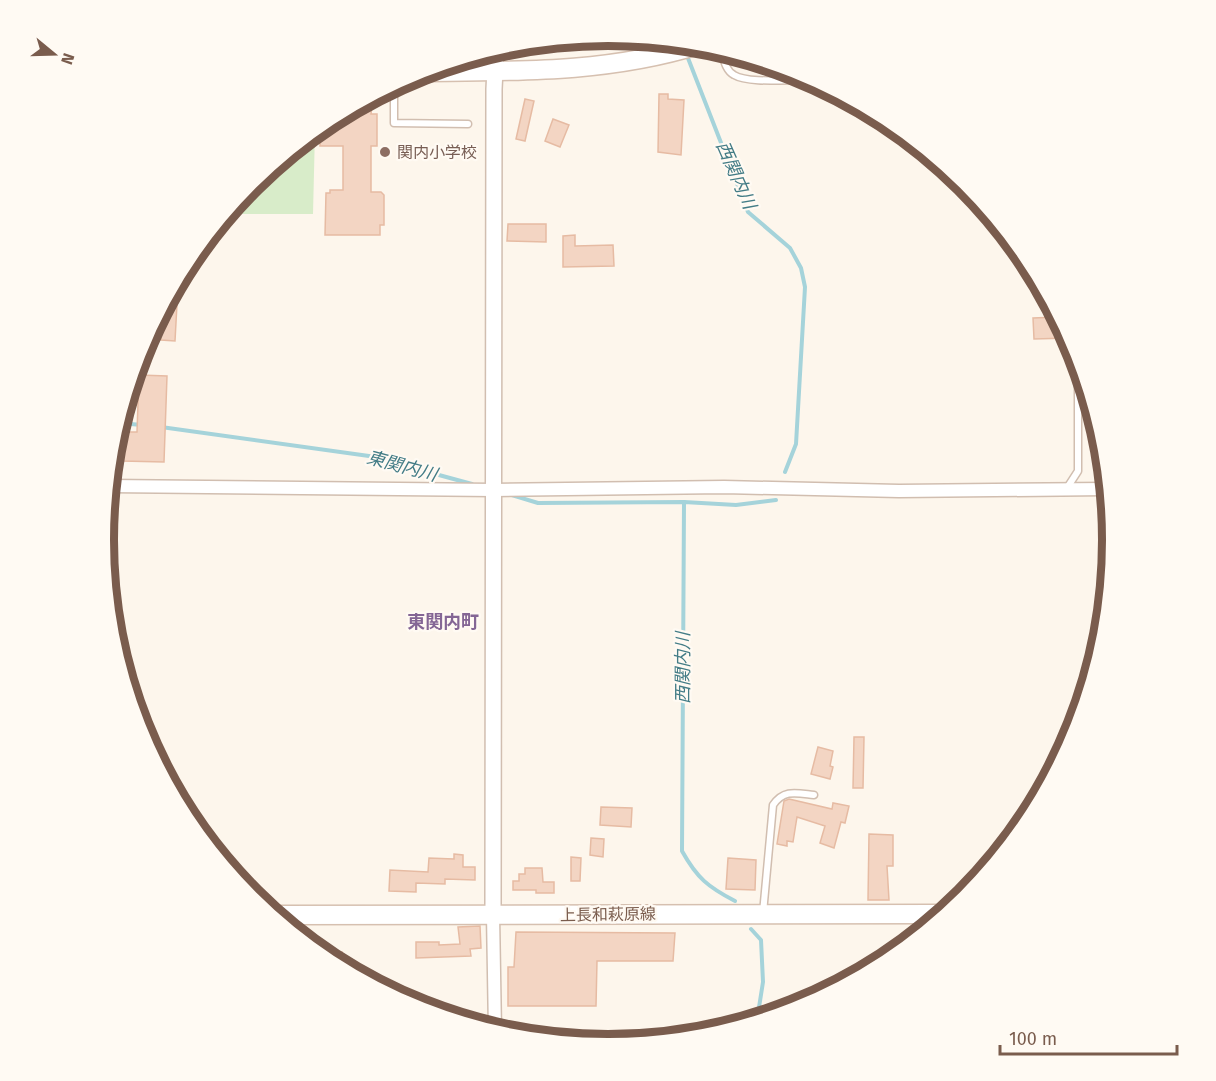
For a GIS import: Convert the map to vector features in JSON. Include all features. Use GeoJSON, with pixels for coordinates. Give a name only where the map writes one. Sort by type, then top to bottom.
{"type":"FeatureCollection","features":[{"type":"Feature","properties":{"kind":"main road"},"geometry":{"type":"LineString","coordinates":[[453,72],[563,70],[620,63],[675,52]]}},
{"type":"Feature","properties":{"kind":"main road","name":"上長和萩原線"},"geometry":{"type":"LineString","coordinates":[[286,915],[932,914]]}},
{"type":"Feature","properties":{"kind":"street"},"geometry":{"type":"LineString","coordinates":[[495,1021],[493,915],[496,60]]}},
{"type":"Feature","properties":{"kind":"street"},"geometry":{"type":"LineString","coordinates":[[117,486],[494,490],[724,487],[899,491],[1099,489]]}},
{"type":"Feature","properties":{"kind":"lane"},"geometry":{"type":"LineString","coordinates":[[724,60],[726,68],[733,75],[744,78],[784,79]]}},
{"type":"Feature","properties":{"kind":"lane"},"geometry":{"type":"LineString","coordinates":[[394,95],[394,123],[468,124]]}},
{"type":"Feature","properties":{"kind":"lane"},"geometry":{"type":"LineString","coordinates":[[1067,488],[1078,471],[1078,389]]}},
{"type":"Feature","properties":{"kind":"lane"},"geometry":{"type":"LineString","coordinates":[[763,914],[773,805],[780,795],[788,792],[814,795]]}},
{"type":"Feature","properties":{"kind":"green space"},"geometry":{"type":"Polygon","coordinates":[[[315,144],[313,214],[238,214],[282,169],[315,144]]]}},
{"type":"Feature","properties":{"kind":"building"},"geometry":{"type":"Polygon","coordinates":[[[659,94],[668,94],[668,99],[684,100],[681,155],[658,152],[659,94]]]}},
{"type":"Feature","properties":{"kind":"building"},"geometry":{"type":"Polygon","coordinates":[[[525,99],[534,101],[525,141],[516,139],[525,99]]]}},
{"type":"Feature","properties":{"kind":"building"},"geometry":{"type":"Polygon","coordinates":[[[372,107],[371,114],[377,114],[377,146],[371,146],[371,192],[381,192],[384,195],[384,225],[380,225],[380,235],[325,235],[326,193],[330,193],[330,190],[343,190],[343,146],[320,146],[320,140],[361,113],[372,107]]]}},
{"type":"Feature","properties":{"kind":"building"},"geometry":{"type":"Polygon","coordinates":[[[553,119],[569,125],[560,147],[545,141],[553,119]]]}},
{"type":"Feature","properties":{"kind":"building"},"geometry":{"type":"Polygon","coordinates":[[[508,224],[546,224],[546,242],[507,241],[508,224]]]}},
{"type":"Feature","properties":{"kind":"building"},"geometry":{"type":"Polygon","coordinates":[[[575,235],[575,246],[613,245],[614,266],[563,267],[563,236],[575,235]]]}},
{"type":"Feature","properties":{"kind":"building"},"geometry":{"type":"Polygon","coordinates":[[[174,304],[177,304],[175,341],[161,340],[161,330],[174,304]]]}},
{"type":"Feature","properties":{"kind":"building"},"geometry":{"type":"Polygon","coordinates":[[[1049,317],[1058,338],[1034,339],[1033,318],[1049,317]]]}},
{"type":"Feature","properties":{"kind":"building"},"geometry":{"type":"Polygon","coordinates":[[[143,375],[167,376],[164,462],[122,461],[126,432],[137,432],[139,387],[143,375]]]}},
{"type":"Feature","properties":{"kind":"building"},"geometry":{"type":"Polygon","coordinates":[[[854,737],[864,737],[863,788],[853,788],[854,737]]]}},
{"type":"Feature","properties":{"kind":"building"},"geometry":{"type":"Polygon","coordinates":[[[818,747],[833,751],[830,779],[811,774],[818,747]]]}},
{"type":"Feature","properties":{"kind":"building"},"geometry":{"type":"Polygon","coordinates":[[[789,799],[832,809],[833,803],[849,806],[845,823],[841,822],[834,848],[820,843],[825,826],[797,817],[793,842],[787,841],[787,846],[777,844],[784,801],[789,799]]]}},
{"type":"Feature","properties":{"kind":"building"},"geometry":{"type":"Polygon","coordinates":[[[601,807],[632,808],[631,827],[600,825],[601,807]]]}},
{"type":"Feature","properties":{"kind":"building"},"geometry":{"type":"Polygon","coordinates":[[[869,834],[893,835],[893,866],[887,866],[889,900],[868,900],[869,834]]]}},
{"type":"Feature","properties":{"kind":"building"},"geometry":{"type":"Polygon","coordinates":[[[591,838],[604,839],[603,857],[590,855],[591,838]]]}},
{"type":"Feature","properties":{"kind":"building"},"geometry":{"type":"Polygon","coordinates":[[[454,854],[463,855],[463,867],[475,867],[475,880],[445,879],[445,884],[416,883],[416,892],[389,891],[390,870],[428,872],[429,858],[454,859],[454,854]]]}},
{"type":"Feature","properties":{"kind":"building"},"geometry":{"type":"Polygon","coordinates":[[[571,857],[581,858],[580,881],[571,881],[571,857]]]}},
{"type":"Feature","properties":{"kind":"building"},"geometry":{"type":"Polygon","coordinates":[[[728,858],[756,860],[755,890],[726,889],[728,858]]]}},
{"type":"Feature","properties":{"kind":"building"},"geometry":{"type":"Polygon","coordinates":[[[525,868],[542,868],[543,882],[554,882],[554,893],[513,890],[513,881],[519,881],[519,874],[525,874],[525,868]]]}},
{"type":"Feature","properties":{"kind":"building"},"geometry":{"type":"Polygon","coordinates":[[[480,926],[481,948],[470,949],[471,956],[416,958],[416,942],[439,942],[439,945],[460,944],[458,927],[480,926]]]}},
{"type":"Feature","properties":{"kind":"building"},"geometry":{"type":"Polygon","coordinates":[[[516,932],[675,933],[673,961],[597,961],[596,1006],[508,1006],[508,967],[514,967],[516,932]]]}},
{"type":"Feature","properties":{"kind":"waterway","name":"西関内川"},"geometry":{"type":"LineString","coordinates":[[686,53],[748,212],[790,248],[801,268],[805,287],[796,444],[785,472]]}},
{"type":"Feature","properties":{"kind":"waterway","name":"東関内川"},"geometry":{"type":"LineString","coordinates":[[128,424],[142,425]]}},
{"type":"Feature","properties":{"kind":"waterway","name":"東関内川"},"geometry":{"type":"LineString","coordinates":[[161,427],[369,456],[472,484]]}},
{"type":"Feature","properties":{"kind":"waterway","name":"東関内川"},"geometry":{"type":"LineString","coordinates":[[508,494],[538,503],[684,502],[736,505],[776,500]]}},
{"type":"Feature","properties":{"kind":"waterway","name":"西関内川"},"geometry":{"type":"LineString","coordinates":[[684,502],[682,851],[704,881],[735,901]]}},
{"type":"Feature","properties":{"kind":"waterway","name":"西関内川"},"geometry":{"type":"LineString","coordinates":[[751,929],[761,940],[763,982],[758,1011]]}},
{"type":"Feature","properties":{"kind":"place","name":"関内小学校"},"geometry":{"type":"Point","coordinates":[385,152]}},
{"type":"Feature","properties":{"kind":"district","name":"東関内町"},"geometry":{"type":"Point","coordinates":[443,622]}}]}
